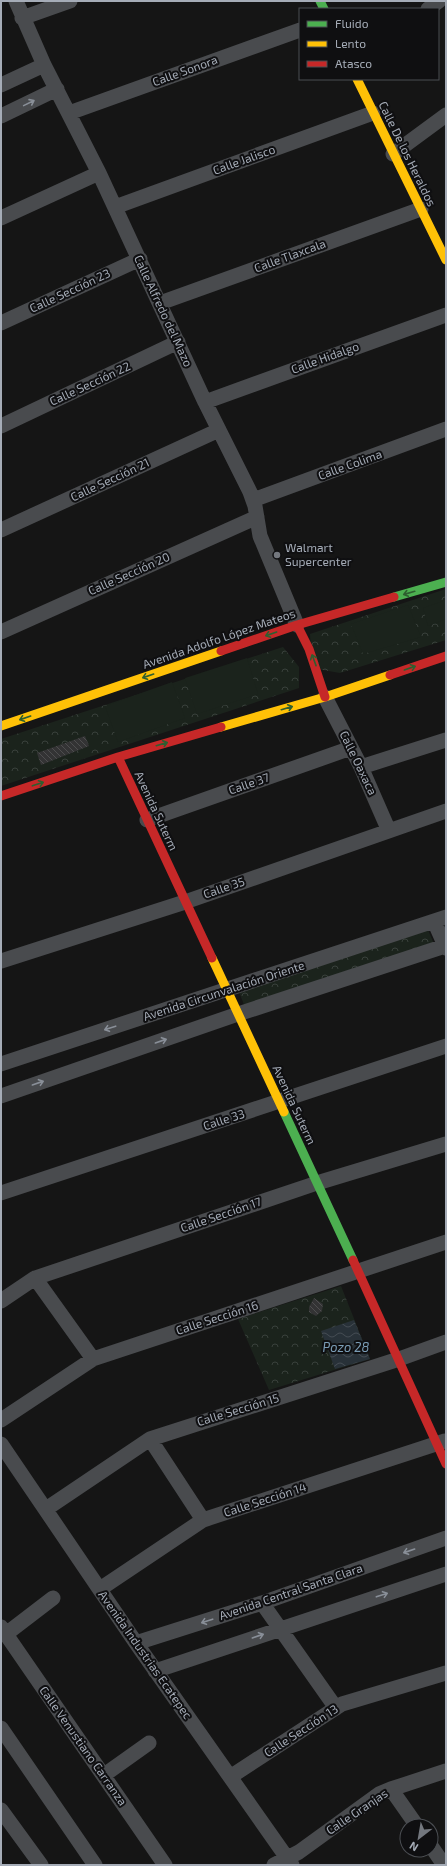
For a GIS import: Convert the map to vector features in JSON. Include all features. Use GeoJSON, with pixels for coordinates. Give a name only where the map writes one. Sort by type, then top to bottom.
{"type":"FeatureCollection","features":[{"type":"Feature","properties":{"kind":"street","name":"Calle Alfredo del Mazo"},"geometry":{"type":"LineString","coordinates":[[16,1],[22,18],[44,65],[99,172],[140,258],[205,402],[253,500],[260,536],[297,625]]}},
{"type":"Feature","properties":{"kind":"street"},"geometry":{"type":"LineString","coordinates":[[22,18],[70,1]]}},
{"type":"Feature","properties":{"kind":"street"},"geometry":{"type":"LineString","coordinates":[[429,8],[439,1]]}},
{"type":"Feature","properties":{"kind":"street","name":"Calle Sonora"},"geometry":{"type":"LineString","coordinates":[[69,113],[299,30]]}},
{"type":"Feature","properties":{"kind":"street"},"geometry":{"type":"LineString","coordinates":[[1,85],[44,65]]}},
{"type":"Feature","properties":{"kind":"street","name":"Calle De los Heraldos"},"geometry":{"type":"LineString","coordinates":[[357,80],[446,260]]}},
{"type":"Feature","properties":{"kind":"street"},"geometry":{"type":"LineString","coordinates":[[1,116],[56,89]]}},
{"type":"Feature","properties":{"kind":"street","name":"Calle Jalisco"},"geometry":{"type":"LineString","coordinates":[[115,207],[373,113]]}},
{"type":"Feature","properties":{"kind":"street"},"geometry":{"type":"LineString","coordinates":[[393,154],[446,115]]}},
{"type":"Feature","properties":{"kind":"street"},"geometry":{"type":"LineString","coordinates":[[1,218],[99,172]]}},
{"type":"Feature","properties":{"kind":"street","name":"Calle Tlaxcala"},"geometry":{"type":"LineString","coordinates":[[160,303],[421,209]]}},
{"type":"Feature","properties":{"kind":"street"},"geometry":{"type":"LineString","coordinates":[[438,245],[446,239]]}},
{"type":"Feature","properties":{"kind":"street","name":"Calle Sección 23"},"geometry":{"type":"LineString","coordinates":[[1,323],[140,258]]}},
{"type":"Feature","properties":{"kind":"street","name":"Calle Hidalgo"},"geometry":{"type":"LineString","coordinates":[[205,402],[446,315]]}},
{"type":"Feature","properties":{"kind":"street","name":"Calle Sección 22"},"geometry":{"type":"LineString","coordinates":[[1,426],[178,342]]}},
{"type":"Feature","properties":{"kind":"street","name":"Calle Colima"},"geometry":{"type":"LineString","coordinates":[[253,500],[446,429]]}},
{"type":"Feature","properties":{"kind":"street","name":"Calle Sección 21"},"geometry":{"type":"LineString","coordinates":[[1,530],[219,430]]}},
{"type":"Feature","properties":{"kind":"street","name":"Calle Sección 20"},"geometry":{"type":"LineString","coordinates":[[1,632],[257,517]]}},
{"type":"Feature","properties":{"kind":"street","name":"Avenida Adolfo López Mateos"},"geometry":{"type":"LineString","coordinates":[[1,726],[297,625],[446,582]]}},
{"type":"Feature","properties":{"kind":"street"},"geometry":{"type":"LineString","coordinates":[[297,625],[310,649],[325,697]]}},
{"type":"Feature","properties":{"kind":"street"},"geometry":{"type":"LineString","coordinates":[[1,796],[118,757],[325,697],[446,656]]}},
{"type":"Feature","properties":{"kind":"street","name":"Calle Oaxaca"},"geometry":{"type":"LineString","coordinates":[[325,697],[352,748],[389,830]]}},
{"type":"Feature","properties":{"kind":"street"},"geometry":{"type":"LineString","coordinates":[[361,767],[446,740]]}},
{"type":"Feature","properties":{"kind":"street","name":"Calle 37"},"geometry":{"type":"LineString","coordinates":[[147,820],[352,748]]}},
{"type":"Feature","properties":{"kind":"street","name":"Avenida Suterm"},"geometry":{"type":"LineString","coordinates":[[118,757],[399,1359],[441,1442],[446,1464]]}},
{"type":"Feature","properties":{"kind":"street","name":"Calle 35"},"geometry":{"type":"LineString","coordinates":[[1,961],[185,902],[446,811]]}},
{"type":"Feature","properties":{"kind":"street"},"geometry":{"type":"LineString","coordinates":[[1,1096],[238,1014],[446,947],[440,919]]}},
{"type":"Feature","properties":{"kind":"street","name":"Avenida Circunvalación Oriente"},"geometry":{"type":"LineString","coordinates":[[1,1064],[440,919]]}},
{"type":"Feature","properties":{"kind":"street","name":"Calle 33"},"geometry":{"type":"LineString","coordinates":[[1,1193],[446,1046]]}},
{"type":"Feature","properties":{"kind":"street","name":"Calle Sección 17"},"geometry":{"type":"LineString","coordinates":[[1,1301],[35,1278],[317,1183],[446,1144]]}},
{"type":"Feature","properties":{"kind":"street","name":"Calle Sección 16"},"geometry":{"type":"LineString","coordinates":[[1,1420],[93,1359],[446,1242]]}},
{"type":"Feature","properties":{"kind":"street"},"geometry":{"type":"LineString","coordinates":[[35,1278],[93,1359]]}},
{"type":"Feature","properties":{"kind":"street","name":"Calle Sección 15"},"geometry":{"type":"LineString","coordinates":[[46,1509],[150,1439],[399,1359],[446,1342]]}},
{"type":"Feature","properties":{"kind":"street"},"geometry":{"type":"LineString","coordinates":[[150,1439],[203,1520]]}},
{"type":"Feature","properties":{"kind":"street","name":"Calle Sección 14"},"geometry":{"type":"LineString","coordinates":[[100,1589],[203,1520],[441,1442]]}},
{"type":"Feature","properties":{"kind":"street","name":"Avenida Industrias Ecatepec"},"geometry":{"type":"LineString","coordinates":[[1,1444],[155,1671],[230,1777],[285,1863]]}},
{"type":"Feature","properties":{"kind":"street","name":"Avenida Central Santa Clara"},"geometry":{"type":"LineString","coordinates":[[136,1643],[262,1603],[446,1538]]}},
{"type":"Feature","properties":{"kind":"street"},"geometry":{"type":"LineString","coordinates":[[155,1671],[280,1628],[446,1574]]}},
{"type":"Feature","properties":{"kind":"street"},"geometry":{"type":"LineString","coordinates":[[4,1630],[52,1598]]}},
{"type":"Feature","properties":{"kind":"street"},"geometry":{"type":"LineString","coordinates":[[262,1603],[336,1708]]}},
{"type":"Feature","properties":{"kind":"street","name":"Calle Venustiano Carranza"},"geometry":{"type":"LineString","coordinates":[[4,1630],[165,1865]]}},
{"type":"Feature","properties":{"kind":"street","name":"Calle Sección 13"},"geometry":{"type":"LineString","coordinates":[[230,1777],[342,1704],[446,1673]]}},
{"type":"Feature","properties":{"kind":"street"},"geometry":{"type":"LineString","coordinates":[[1,1728],[95,1865]]}},
{"type":"Feature","properties":{"kind":"street"},"geometry":{"type":"LineString","coordinates":[[104,1775],[149,1743]]}},
{"type":"Feature","properties":{"kind":"street","name":"Calle Granjas"},"geometry":{"type":"LineString","coordinates":[[285,1863],[379,1794],[446,1772]]}},
{"type":"Feature","properties":{"kind":"street"},"geometry":{"type":"LineString","coordinates":[[391,1789],[411,1818]]}},
{"type":"Feature","properties":{"kind":"street"},"geometry":{"type":"LineString","coordinates":[[1,1810],[41,1865]]}},
{"type":"Feature","properties":{"kind":"green space"},"geometry":{"type":"Polygon","coordinates":[[[446,589],[446,640],[340,673],[312,668],[310,634],[446,589]]]}},
{"type":"Feature","properties":{"kind":"green space"},"geometry":{"type":"Polygon","coordinates":[[[446,600],[446,619],[428,626],[423,608],[446,600]]]}},
{"type":"Feature","properties":{"kind":"green space"},"geometry":{"type":"Polygon","coordinates":[[[408,605],[421,637],[363,654],[351,624],[408,605]]]}},
{"type":"Feature","properties":{"kind":"green space"},"geometry":{"type":"Polygon","coordinates":[[[283,647],[299,667],[299,688],[1,786],[1,739],[283,647]]]}},
{"type":"Feature","properties":{"kind":"green space"},"geometry":{"type":"Polygon","coordinates":[[[247,658],[258,694],[197,714],[185,678],[247,658]]]}},
{"type":"Feature","properties":{"kind":"green space"},"geometry":{"type":"Polygon","coordinates":[[[172,682],[185,718],[118,742],[105,706],[172,682]]]}},
{"type":"Feature","properties":{"kind":"green space"},"geometry":{"type":"Polygon","coordinates":[[[428,930],[434,944],[245,1007],[239,992],[428,930]]]}},
{"type":"Feature","properties":{"kind":"green space"},"geometry":{"type":"Polygon","coordinates":[[[341,1286],[370,1359],[269,1390],[238,1319],[341,1286]]]}},
{"type":"Feature","properties":{"kind":"water","name":"Pozo 28"},"geometry":{"type":"Polygon","coordinates":[[[354,1320],[370,1359],[335,1369],[321,1331],[354,1320]]]}},
{"type":"Feature","properties":{"kind":"building"},"geometry":{"type":"Polygon","coordinates":[[[85,736],[89,746],[41,765],[37,753],[85,736]]]}},
{"type":"Feature","properties":{"kind":"building"},"geometry":{"type":"Polygon","coordinates":[[[314,1298],[323,1304],[322,1311],[316,1316],[309,1312],[309,1307],[314,1298]]]}},
{"type":"Feature","properties":{"kind":"traffic: fast"},"geometry":{"type":"LineString","coordinates":[[320,1],[324,8]]}},
{"type":"Feature","properties":{"kind":"traffic: fast"},"geometry":{"type":"LineString","coordinates":[[394,597],[446,582]]}},
{"type":"Feature","properties":{"kind":"traffic: fast"},"geometry":{"type":"LineString","coordinates":[[284,1112],[353,1260]]}},
{"type":"Feature","properties":{"kind":"traffic: slow"},"geometry":{"type":"LineString","coordinates":[[357,80],[446,260]]}},
{"type":"Feature","properties":{"kind":"traffic: slow"},"geometry":{"type":"LineString","coordinates":[[1,726],[221,651]]}},
{"type":"Feature","properties":{"kind":"traffic: slow"},"geometry":{"type":"LineString","coordinates":[[221,727],[325,697],[390,675]]}},
{"type":"Feature","properties":{"kind":"traffic: slow"},"geometry":{"type":"LineString","coordinates":[[212,958],[284,1112]]}},
{"type":"Feature","properties":{"kind":"traffic: jam"},"geometry":{"type":"LineString","coordinates":[[221,651],[297,625],[394,597]]}},
{"type":"Feature","properties":{"kind":"traffic: jam"},"geometry":{"type":"LineString","coordinates":[[297,625],[309,649],[325,697]]}},
{"type":"Feature","properties":{"kind":"traffic: jam"},"geometry":{"type":"LineString","coordinates":[[390,675],[446,656]]}},
{"type":"Feature","properties":{"kind":"traffic: jam"},"geometry":{"type":"LineString","coordinates":[[1,796],[118,757],[221,727]]}},
{"type":"Feature","properties":{"kind":"traffic: jam"},"geometry":{"type":"LineString","coordinates":[[118,757],[212,958]]}},
{"type":"Feature","properties":{"kind":"traffic: jam"},"geometry":{"type":"LineString","coordinates":[[353,1260],[446,1464]]}},
{"type":"Feature","properties":{"kind":"place","name":"Walmart Supercenter"},"geometry":{"type":"Point","coordinates":[277,555]}}]}
